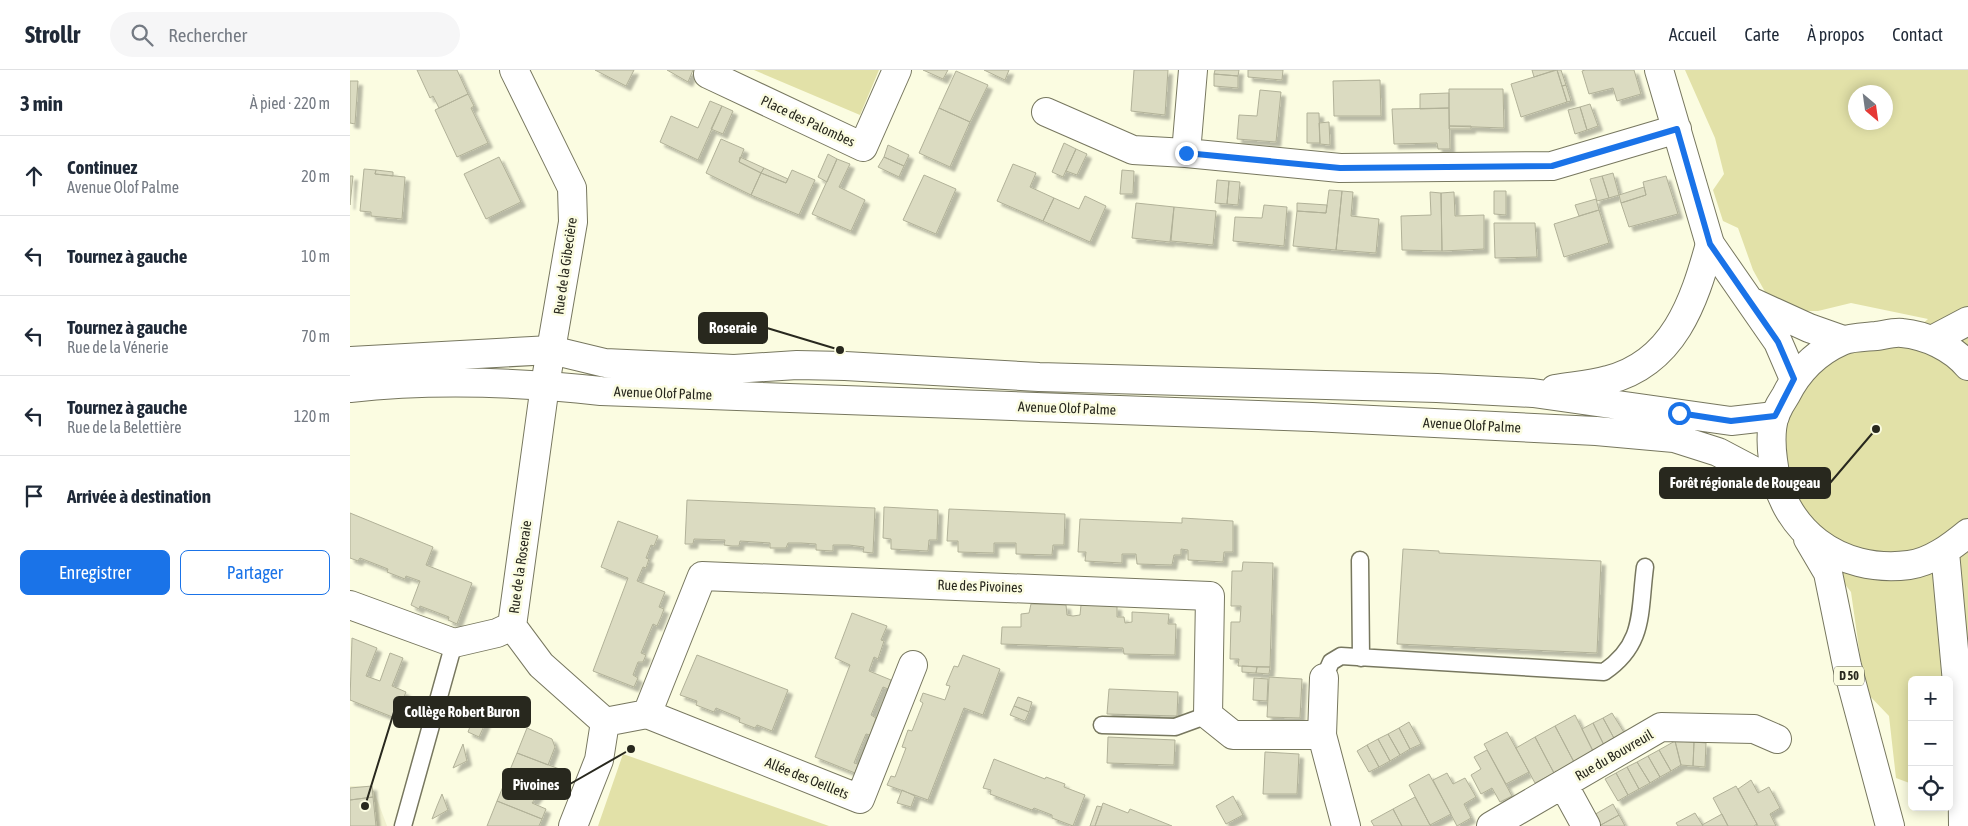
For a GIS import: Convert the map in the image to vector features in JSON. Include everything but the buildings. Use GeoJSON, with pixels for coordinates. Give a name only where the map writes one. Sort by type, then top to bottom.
{"type":"FeatureCollection","features":[{"type":"Feature","properties":{"kind":"main road","name":"Rue de la Gibecière"},"geometry":{"type":"LineString","coordinates":[[514,70],[572,188],[574,222],[545,385]]}},
{"type":"Feature","properties":{"kind":"main road","name":"Place des Palombes"},"geometry":{"type":"LineString","coordinates":[[710,70],[708,74],[863,147],[897,70]]}},
{"type":"Feature","properties":{"kind":"main road"},"geometry":{"type":"LineString","coordinates":[[1186,153],[1194,70]]}},
{"type":"Feature","properties":{"kind":"main road"},"geometry":{"type":"LineString","coordinates":[[1659,70],[1710,244],[1778,342],[1794,379]]}},
{"type":"Feature","properties":{"kind":"main road"},"geometry":{"type":"LineString","coordinates":[[1046,112],[1133,150],[1186,153],[1340,168],[1552,166],[1677,129]]}},
{"type":"Feature","properties":{"kind":"main road"},"geometry":{"type":"LineString","coordinates":[[1533,393],[1609,380],[1640,366],[1664,345],[1681,325],[1697,292],[1710,244]]}},
{"type":"Feature","properties":{"kind":"main road"},"geometry":{"type":"LineString","coordinates":[[1752,302],[1843,340]]}},
{"type":"Feature","properties":{"kind":"main road"},"geometry":{"type":"LineString","coordinates":[[1932,340],[1968,321]]}},
{"type":"Feature","properties":{"kind":"main road"},"geometry":{"type":"LineString","coordinates":[[1968,366],[1961,357],[1932,340],[1901,332],[1843,340],[1808,363],[1794,379],[1775,416],[1770,441],[1775,482],[1792,518],[1802,529],[1835,554],[1869,565],[1910,565],[1945,552],[1968,533]]}},
{"type":"Feature","properties":{"kind":"main road","name":"Avenue Olof Palme"},"geometry":{"type":"LineString","coordinates":[[350,361],[551,350],[605,363],[734,369],[797,365],[846,366],[1039,377],[1533,393],[1731,421],[1775,416]]}},
{"type":"Feature","properties":{"kind":"main road","name":"Avenue Olof Palme"},"geometry":{"type":"LineString","coordinates":[[350,388],[382,385],[545,385],[602,391],[1273,416],[1596,431],[1674,438],[1718,452],[1754,473],[1775,482]]}},
{"type":"Feature","properties":{"kind":"main road","name":"Rue de la Roseraie"},"geometry":{"type":"LineString","coordinates":[[545,385],[512,626],[541,665],[605,722]]}},
{"type":"Feature","properties":{"kind":"main road","name":"D 50"},"geometry":{"type":"LineString","coordinates":[[1802,529],[1828,572],[1846,666],[1890,826]]}},
{"type":"Feature","properties":{"kind":"main road"},"geometry":{"type":"LineString","coordinates":[[1945,552],[1962,737],[1963,826]]}},
{"type":"Feature","properties":{"kind":"main road","name":"Rue des Pivoines"},"geometry":{"type":"LineString","coordinates":[[647,714],[702,576],[1210,596],[1208,715]]}},
{"type":"Feature","properties":{"kind":"main road"},"geometry":{"type":"LineString","coordinates":[[350,605],[454,643],[497,633],[512,626]]}},
{"type":"Feature","properties":{"kind":"main road","name":"Allée des Oeillets"},"geometry":{"type":"LineString","coordinates":[[647,714],[860,799],[913,665]]}},
{"type":"Feature","properties":{"kind":"main road"},"geometry":{"type":"LineString","coordinates":[[1324,678],[1322,735],[1346,826]]}},
{"type":"Feature","properties":{"kind":"main road"},"geometry":{"type":"LineString","coordinates":[[573,826],[598,760],[605,722],[647,714]]}},
{"type":"Feature","properties":{"kind":"main road"},"geometry":{"type":"LineString","coordinates":[[1208,715],[1233,735],[1322,735]]}},
{"type":"Feature","properties":{"kind":"main road","name":"Rue du Bouvreuil"},"geometry":{"type":"LineString","coordinates":[[1490,826],[1662,727],[1754,729],[1777,739]]}},
{"type":"Feature","properties":{"kind":"main road"},"geometry":{"type":"LineString","coordinates":[[1563,784],[1586,826]]}},
{"type":"Feature","properties":{"kind":"lane"},"geometry":{"type":"LineString","coordinates":[[1360,560],[1361,658]]}},
{"type":"Feature","properties":{"kind":"lane"},"geometry":{"type":"LineString","coordinates":[[1324,678],[1331,662],[1341,656],[1604,672],[1627,654],[1637,636],[1645,568]]}},
{"type":"Feature","properties":{"kind":"lane"},"geometry":{"type":"LineString","coordinates":[[402,826],[454,643]]}},
{"type":"Feature","properties":{"kind":"lane"},"geometry":{"type":"LineString","coordinates":[[1102,725],[1175,727],[1208,715]]}},
{"type":"Feature","properties":{"kind":"shaded area"},"geometry":{"type":"Polygon","coordinates":[[[754,70],[879,70],[860,115],[754,70]]]}},
{"type":"Feature","properties":{"kind":"shaded area"},"geometry":{"type":"Polygon","coordinates":[[[1685,70],[1968,70],[1968,775],[1953,700],[1953,676],[1908,676],[1908,782],[1896,778],[1889,716],[1865,691],[1851,592],[1802,529],[1781,440],[1785,419],[1802,384],[1845,350],[1902,342],[1928,319],[1851,303],[1818,311],[1794,311],[1769,299],[1753,270],[1738,228],[1723,221],[1713,190],[1724,174],[1715,138],[1685,70]]]}},
{"type":"Feature","properties":{"kind":"shaded area"},"geometry":{"type":"Polygon","coordinates":[[[623,754],[829,826],[598,826],[623,754]]]}},
{"type":"Feature","properties":{"kind":"shaded area"},"geometry":{"type":"Polygon","coordinates":[[[350,786],[372,786],[387,826],[350,826],[350,786]]]}},
{"type":"Feature","properties":{"kind":"place","name":"Roseraie"},"geometry":{"type":"Point","coordinates":[840,350]}},
{"type":"Feature","properties":{"kind":"place","name":"Forêt régionale de Rougeau"},"geometry":{"type":"Point","coordinates":[1876,429]}},
{"type":"Feature","properties":{"kind":"place","name":"Pivoines"},"geometry":{"type":"Point","coordinates":[631,749]}},
{"type":"Feature","properties":{"kind":"place","name":"Collège Robert Buron"},"geometry":{"type":"Point","coordinates":[365,806]}},
{"type":"Feature","properties":{"kind":"route"},"geometry":{"type":"LineString","coordinates":[[1186,153],[1340,168],[1552,166],[1677,129],[1710,244],[1778,342],[1794,379],[1775,416],[1731,421],[1679,413]]}}]}
